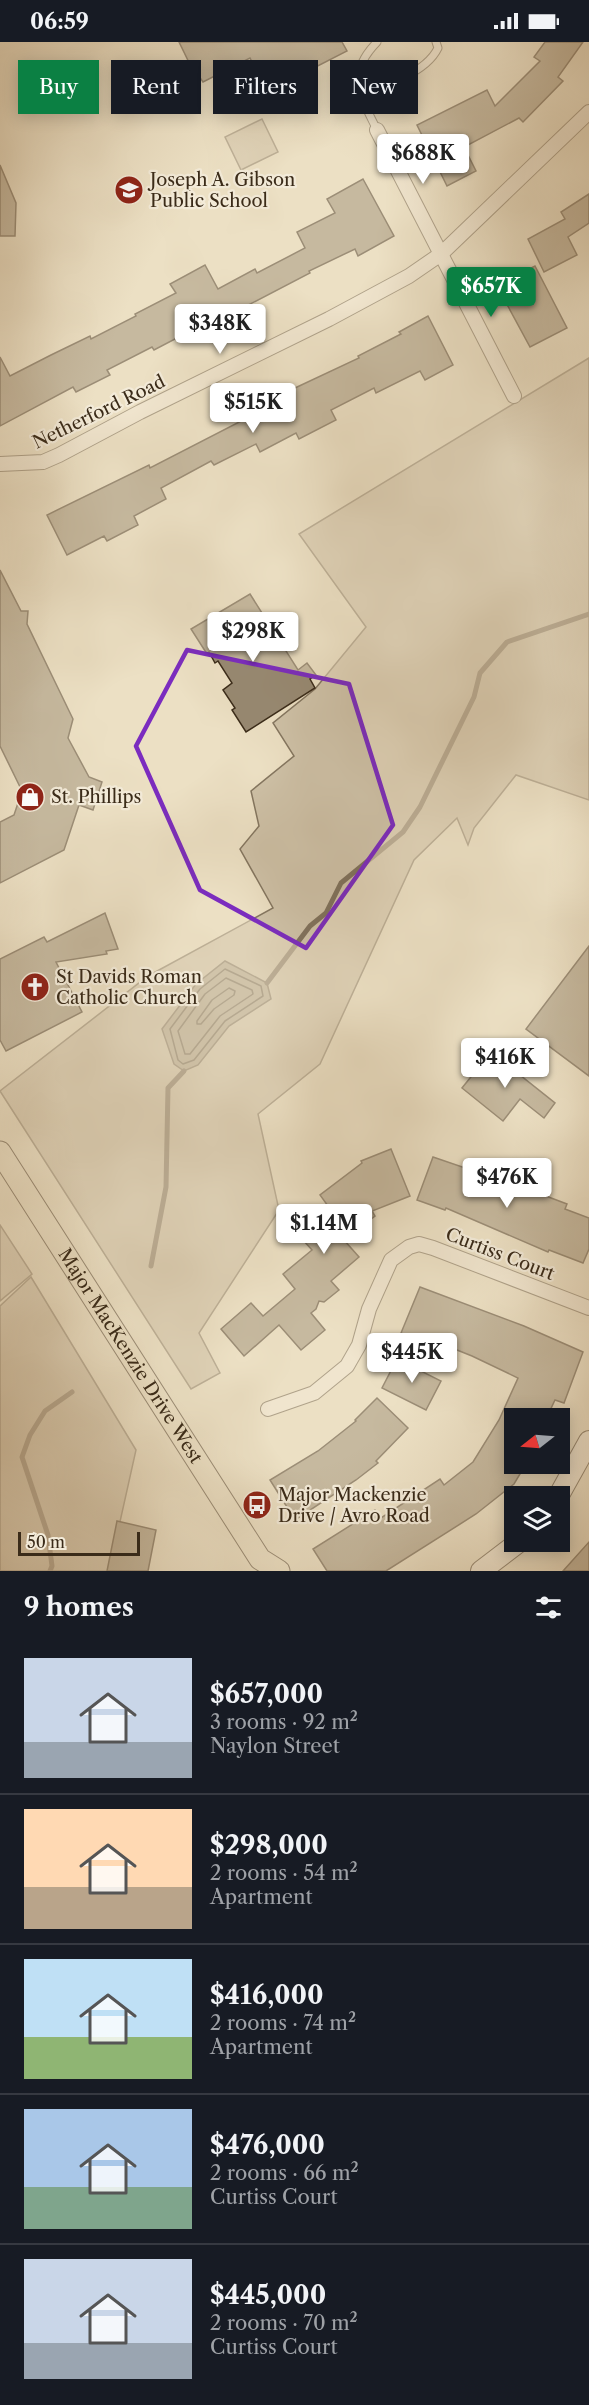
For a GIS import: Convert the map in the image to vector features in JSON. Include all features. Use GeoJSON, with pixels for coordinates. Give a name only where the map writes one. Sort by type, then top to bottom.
{"type":"FeatureCollection","features":[{"type":"Feature","properties":{"kind":"main road","name":"Major MacKenzie Drive West"},"geometry":{"type":"LineString","coordinates":[[0,1152],[259,1565],[279,1571]]}},
{"type":"Feature","properties":{"kind":"street","name":"Netherford Road"},"geometry":{"type":"LineString","coordinates":[[0,464],[43,462],[59,455],[121,421],[329,319],[409,276],[441,254],[589,112]]}},
{"type":"Feature","properties":{"kind":"street"},"geometry":{"type":"LineString","coordinates":[[377,130],[514,396]]}},
{"type":"Feature","properties":{"kind":"street","name":"Curtiss Court"},"geometry":{"type":"LineString","coordinates":[[268,1409],[314,1393],[347,1366],[359,1345],[369,1309],[391,1260],[410,1247],[419,1244],[589,1308]]}},
{"type":"Feature","properties":{"kind":"street"},"geometry":{"type":"LineString","coordinates":[[564,1486],[589,1441]]}},
{"type":"Feature","properties":{"kind":"street"},"geometry":{"type":"LineString","coordinates":[[481,1571],[506,1552]]}},
{"type":"Feature","properties":{"kind":"lane"},"geometry":{"type":"LineString","coordinates":[[363,60],[365,54],[377,42]]}},
{"type":"Feature","properties":{"kind":"lane"},"geometry":{"type":"LineString","coordinates":[[418,68],[433,59],[438,48],[436,42]]}},
{"type":"Feature","properties":{"kind":"lane"},"geometry":{"type":"LineString","coordinates":[[369,114],[377,130]]}},
{"type":"Feature","properties":{"kind":"highlighted area"},"geometry":{"type":"Polygon","coordinates":[[[187,650],[349,684],[393,825],[306,948],[200,890],[136,746],[187,650]]]}},
{"type":"Feature","properties":{"kind":"shaded area"},"geometry":{"type":"Polygon","coordinates":[[[262,119],[278,152],[241,170],[225,137],[262,119]]]}},
{"type":"Feature","properties":{"kind":"shaded area"},"geometry":{"type":"Polygon","coordinates":[[[589,358],[589,800],[516,775],[474,828],[468,845],[457,818],[414,860],[320,1064],[258,1114],[279,1210],[199,1333],[220,1373],[191,1389],[0,1091],[148,976],[273,908],[240,849],[259,826],[251,791],[294,756],[273,723],[315,689],[366,627],[299,534],[589,358]]]}},
{"type":"Feature","properties":{"kind":"shaded area"},"geometry":{"type":"Polygon","coordinates":[[[0,1225],[32,1274],[0,1301],[0,1225]]]}},
{"type":"Feature","properties":{"kind":"shaded area"},"geometry":{"type":"Polygon","coordinates":[[[31,1277],[136,1450],[109,1571],[0,1571],[0,1306],[31,1277]]]}},
{"type":"Feature","properties":{"kind":"water"},"geometry":{"type":"Polygon","coordinates":[[[225,961],[267,983],[271,999],[229,1026],[198,1065],[184,1071],[174,1064],[162,1029],[196,984],[225,961]]]}},
{"type":"Feature","properties":{"kind":"building"},"geometry":{"type":"Polygon","coordinates":[[[179,42],[342,42],[347,51],[318,66],[318,60],[251,60],[250,58],[213,60],[213,77],[203,82],[201,60],[188,60],[179,42]]]}},
{"type":"Feature","properties":{"kind":"building"},"geometry":{"type":"Polygon","coordinates":[[[545,42],[583,42],[558,77],[563,81],[523,122],[519,118],[464,147],[476,171],[447,186],[417,125],[487,90],[495,106],[540,61],[534,57],[545,42]]]}},
{"type":"Feature","properties":{"kind":"building"},"geometry":{"type":"Polygon","coordinates":[[[0,165],[16,203],[15,236],[0,236],[0,165]]]}},
{"type":"Feature","properties":{"kind":"building"},"geometry":{"type":"Polygon","coordinates":[[[363,179],[394,236],[358,256],[355,249],[309,271],[310,273],[231,314],[235,321],[200,340],[194,329],[154,350],[152,347],[107,370],[110,375],[76,392],[73,387],[0,426],[0,357],[10,376],[136,316],[135,314],[176,293],[170,284],[205,265],[218,289],[255,269],[257,273],[305,248],[297,232],[335,213],[327,199],[363,179]]]}},
{"type":"Feature","properties":{"kind":"building"},"geometry":{"type":"Polygon","coordinates":[[[589,194],[589,223],[568,237],[577,255],[544,272],[528,239],[565,219],[561,212],[589,194]]]}},
{"type":"Feature","properties":{"kind":"building"},"geometry":{"type":"Polygon","coordinates":[[[535,266],[567,328],[530,347],[497,286],[535,266]]]}},
{"type":"Feature","properties":{"kind":"building"},"geometry":{"type":"Polygon","coordinates":[[[428,316],[453,365],[425,380],[420,371],[376,393],[374,388],[331,410],[336,420],[299,439],[296,433],[260,452],[256,444],[214,465],[211,461],[161,488],[166,499],[134,516],[138,525],[107,541],[104,536],[67,555],[47,515],[149,465],[150,468],[280,401],[278,396],[359,358],[358,356],[401,334],[399,332],[428,316]]]}},
{"type":"Feature","properties":{"kind":"building"},"geometry":{"type":"Polygon","coordinates":[[[0,570],[21,611],[28,611],[27,624],[73,719],[68,738],[89,777],[102,782],[93,810],[79,805],[64,850],[0,883],[0,822],[14,815],[22,791],[0,746],[0,570]]]}},
{"type":"Feature","properties":{"kind":"building"},"geometry":{"type":"Polygon","coordinates":[[[250,594],[298,670],[307,663],[316,675],[310,679],[315,688],[246,732],[232,710],[235,708],[223,690],[232,683],[218,661],[215,663],[209,652],[207,654],[191,629],[250,594]]]}},
{"type":"Feature","properties":{"kind":"building","name":"St Davids Roman Catholic Church"},"geometry":{"type":"Polygon","coordinates":[[[105,913],[118,949],[106,951],[107,954],[56,962],[82,1012],[6,1051],[0,1040],[0,959],[44,937],[47,942],[105,913]]]}},
{"type":"Feature","properties":{"kind":"building"},"geometry":{"type":"Polygon","coordinates":[[[589,946],[589,1076],[526,1029],[589,946]]]}},
{"type":"Feature","properties":{"kind":"building"},"geometry":{"type":"Polygon","coordinates":[[[491,1052],[555,1103],[544,1118],[520,1099],[503,1121],[462,1088],[491,1052]]]}},
{"type":"Feature","properties":{"kind":"building"},"geometry":{"type":"Polygon","coordinates":[[[391,1149],[410,1196],[372,1211],[375,1216],[344,1240],[359,1257],[331,1281],[339,1290],[324,1302],[319,1301],[316,1309],[311,1313],[325,1330],[301,1350],[279,1325],[244,1356],[221,1329],[251,1303],[263,1316],[295,1289],[283,1274],[312,1250],[303,1240],[333,1213],[320,1195],[362,1163],[361,1161],[391,1149]]]}},
{"type":"Feature","properties":{"kind":"building"},"geometry":{"type":"Polygon","coordinates":[[[433,1157],[468,1169],[468,1167],[537,1196],[538,1193],[567,1204],[565,1209],[589,1218],[589,1249],[583,1263],[549,1250],[548,1252],[446,1208],[445,1210],[417,1200],[433,1157]]]}},
{"type":"Feature","properties":{"kind":"building"},"geometry":{"type":"Polygon","coordinates":[[[420,1287],[524,1326],[583,1352],[564,1403],[555,1400],[551,1408],[504,1408],[518,1378],[432,1340],[430,1345],[401,1333],[420,1287]]]}},
{"type":"Feature","properties":{"kind":"building"},"geometry":{"type":"Polygon","coordinates":[[[397,1359],[441,1381],[426,1410],[382,1388],[397,1359]]]}},
{"type":"Feature","properties":{"kind":"building"},"geometry":{"type":"Polygon","coordinates":[[[377,1398],[408,1428],[376,1461],[378,1463],[295,1520],[270,1480],[318,1451],[356,1421],[377,1398]]]}},
{"type":"Feature","properties":{"kind":"building"},"geometry":{"type":"Polygon","coordinates":[[[504,1409],[504,1474],[520,1474],[514,1484],[504,1486],[504,1492],[476,1514],[386,1571],[327,1571],[313,1549],[375,1510],[381,1518],[440,1479],[444,1485],[473,1462],[504,1409]]]}},
{"type":"Feature","properties":{"kind":"building"},"geometry":{"type":"Polygon","coordinates":[[[117,1521],[156,1530],[148,1571],[107,1571],[117,1521]]]}},
{"type":"Feature","properties":{"kind":"building"},"geometry":{"type":"Polygon","coordinates":[[[589,1542],[589,1571],[563,1571],[589,1542]]]}},
{"type":"Feature","properties":{"kind":"waterway"},"geometry":{"type":"LineString","coordinates":[[267,983],[310,926],[326,913],[341,883],[403,832],[420,807],[474,697],[480,673],[507,642],[589,614]]}},
{"type":"Feature","properties":{"kind":"waterway"},"geometry":{"type":"LineString","coordinates":[[151,1266],[166,1187],[168,1088],[184,1071]]}},
{"type":"Feature","properties":{"kind":"waterway"},"geometry":{"type":"LineString","coordinates":[[50,1571],[52,1566],[48,1535],[22,1457],[30,1435],[45,1411],[72,1392]]}},
{"type":"Feature","properties":{"kind":"place","name":"Joseph A. Gibson Public School"},"geometry":{"type":"Point","coordinates":[129,190]}},
{"type":"Feature","properties":{"kind":"place","name":"St. Phillips"},"geometry":{"type":"Point","coordinates":[30,797]}},
{"type":"Feature","properties":{"kind":"place","name":"St Davids Roman Catholic Church"},"geometry":{"type":"Point","coordinates":[35,987]}},
{"type":"Feature","properties":{"kind":"place","name":"Major Mackenzie Drive / Avro Road"},"geometry":{"type":"Point","coordinates":[257,1505]}}]}
